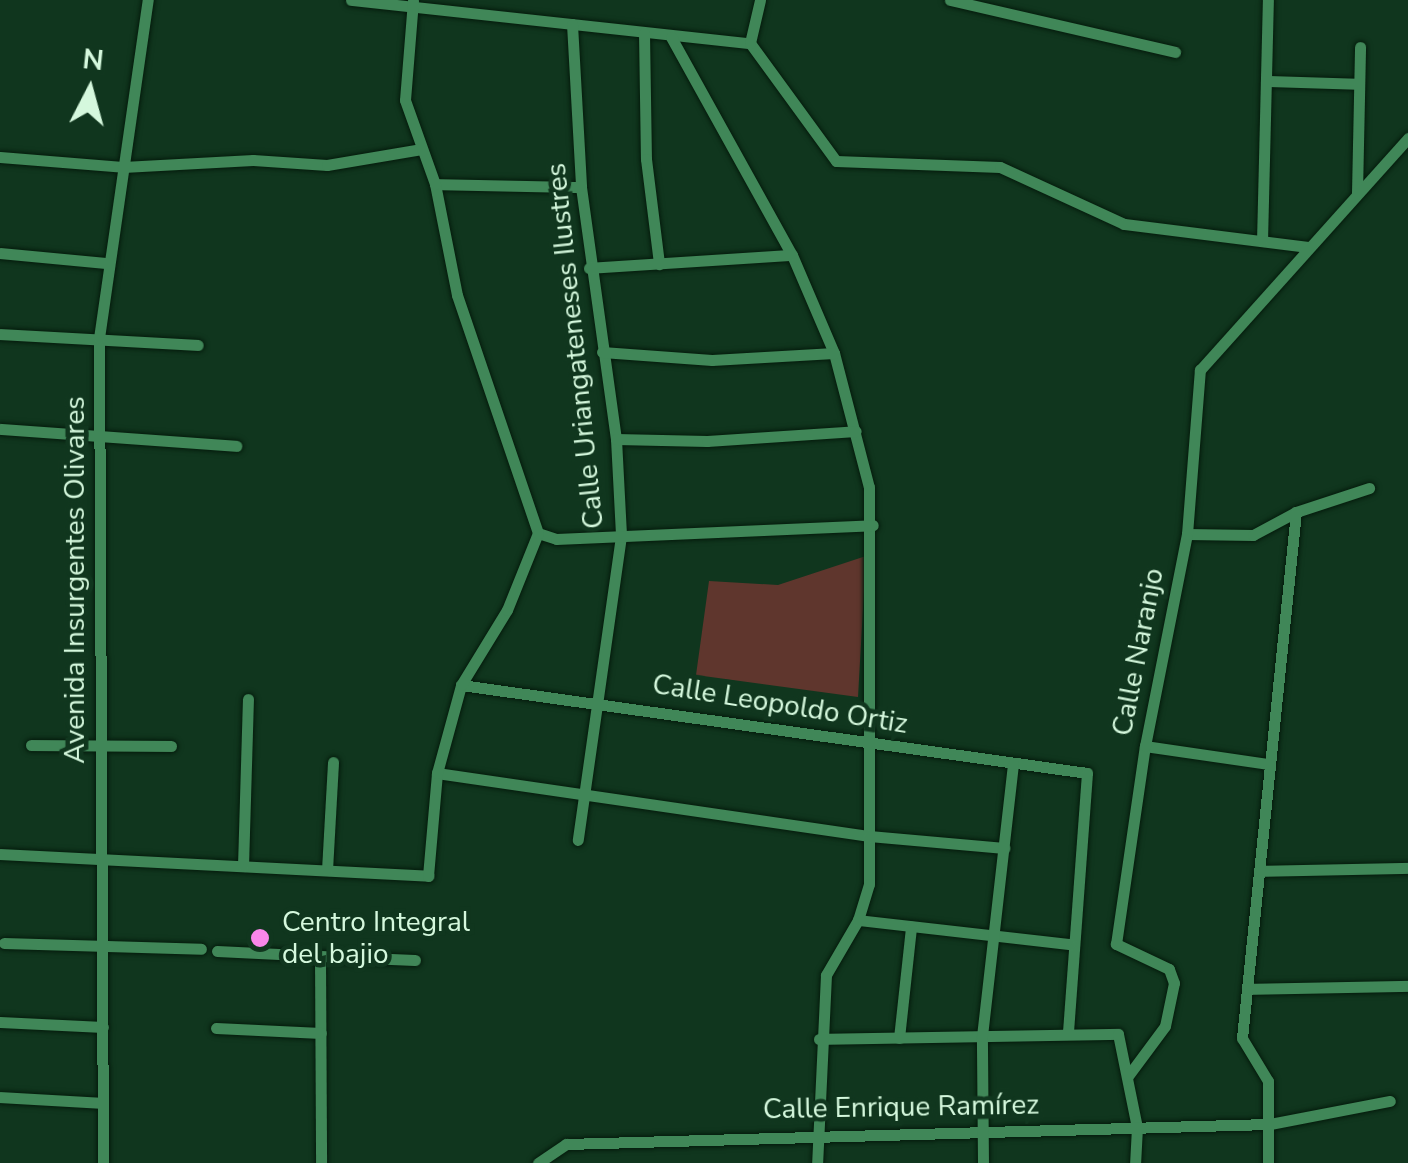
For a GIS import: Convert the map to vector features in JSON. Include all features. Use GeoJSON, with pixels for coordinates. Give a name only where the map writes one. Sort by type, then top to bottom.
{"type":"FeatureCollection","features":[{"type":"Feature","properties":{"kind":"street","name":"Avenida Insurgentes Olivares"},"geometry":{"type":"LineString","coordinates":[[103,1163],[98,338],[106,263],[148,0]]}},
{"type":"Feature","properties":{"kind":"street"},"geometry":{"type":"LineString","coordinates":[[351,0],[750,43],[836,160],[1000,167],[1124,224],[1310,248],[1408,138]]}},
{"type":"Feature","properties":{"kind":"street"},"geometry":{"type":"LineString","coordinates":[[750,43],[760,0]]}},
{"type":"Feature","properties":{"kind":"street"},"geometry":{"type":"LineString","coordinates":[[950,0],[1176,52]]}},
{"type":"Feature","properties":{"kind":"street"},"geometry":{"type":"LineString","coordinates":[[1262,242],[1268,0]]}},
{"type":"Feature","properties":{"kind":"street"},"geometry":{"type":"LineString","coordinates":[[0,854],[428,876],[437,773],[461,685],[507,610],[538,533],[457,295],[434,184],[405,100],[412,4]]}},
{"type":"Feature","properties":{"kind":"street","name":"Calle Uriangateneses Ilustres"},"geometry":{"type":"LineString","coordinates":[[572,24],[581,187],[589,268],[616,439],[621,536],[578,840]]}},
{"type":"Feature","properties":{"kind":"street"},"geometry":{"type":"LineString","coordinates":[[644,33],[646,160],[659,264]]}},
{"type":"Feature","properties":{"kind":"street"},"geometry":{"type":"LineString","coordinates":[[671,36],[792,254],[834,353],[856,430],[874,525],[869,884],[858,920],[826,975],[819,1040],[817,1163]]}},
{"type":"Feature","properties":{"kind":"street"},"geometry":{"type":"LineString","coordinates":[[1356,193],[1360,47]]}},
{"type":"Feature","properties":{"kind":"street"},"geometry":{"type":"LineString","coordinates":[[1266,81],[1358,84]]}},
{"type":"Feature","properties":{"kind":"street"},"geometry":{"type":"LineString","coordinates":[[0,156],[123,168],[253,160],[327,165],[422,150]]}},
{"type":"Feature","properties":{"kind":"street"},"geometry":{"type":"LineString","coordinates":[[434,184],[581,187]]}},
{"type":"Feature","properties":{"kind":"street","name":"Calle Naranjo"},"geometry":{"type":"LineString","coordinates":[[1128,1076],[1165,1026],[1175,974],[1116,944],[1145,746],[1188,534],[1200,370],[1310,248]]}},
{"type":"Feature","properties":{"kind":"street"},"geometry":{"type":"LineString","coordinates":[[0,253],[106,263]]}},
{"type":"Feature","properties":{"kind":"street"},"geometry":{"type":"LineString","coordinates":[[589,268],[792,254]]}},
{"type":"Feature","properties":{"kind":"street"},"geometry":{"type":"LineString","coordinates":[[0,334],[198,345]]}},
{"type":"Feature","properties":{"kind":"street"},"geometry":{"type":"LineString","coordinates":[[602,352],[712,360],[834,353]]}},
{"type":"Feature","properties":{"kind":"street"},"geometry":{"type":"LineString","coordinates":[[0,430],[236,446]]}},
{"type":"Feature","properties":{"kind":"street"},"geometry":{"type":"LineString","coordinates":[[616,439],[707,441],[856,430]]}},
{"type":"Feature","properties":{"kind":"street"},"geometry":{"type":"LineString","coordinates":[[1188,534],[1252,535],[1296,512],[1369,488]]}},
{"type":"Feature","properties":{"kind":"street"},"geometry":{"type":"LineString","coordinates":[[1268,1163],[1268,1081],[1242,1038],[1296,512]]}},
{"type":"Feature","properties":{"kind":"street"},"geometry":{"type":"LineString","coordinates":[[538,533],[556,539],[874,525]]}},
{"type":"Feature","properties":{"kind":"street","name":"Calle Leopoldo Ortiz"},"geometry":{"type":"LineString","coordinates":[[461,685],[1090,776],[1070,944]]}},
{"type":"Feature","properties":{"kind":"street"},"geometry":{"type":"LineString","coordinates":[[243,866],[248,698]]}},
{"type":"Feature","properties":{"kind":"street"},"geometry":{"type":"LineString","coordinates":[[31,745],[171,746]]}},
{"type":"Feature","properties":{"kind":"street"},"geometry":{"type":"LineString","coordinates":[[1145,746],[1269,764]]}},
{"type":"Feature","properties":{"kind":"street"},"geometry":{"type":"LineString","coordinates":[[327,870],[333,762]]}},
{"type":"Feature","properties":{"kind":"street"},"geometry":{"type":"LineString","coordinates":[[983,1163],[982,1036],[1013,764]]}},
{"type":"Feature","properties":{"kind":"street"},"geometry":{"type":"LineString","coordinates":[[437,773],[869,836],[1004,848]]}},
{"type":"Feature","properties":{"kind":"street"},"geometry":{"type":"LineString","coordinates":[[1259,871],[1408,868]]}},
{"type":"Feature","properties":{"kind":"street"},"geometry":{"type":"LineString","coordinates":[[858,920],[1070,944],[1068,1032]]}},
{"type":"Feature","properties":{"kind":"street"},"geometry":{"type":"LineString","coordinates":[[899,1038],[912,927]]}},
{"type":"Feature","properties":{"kind":"street"},"geometry":{"type":"LineString","coordinates":[[4,943],[200,949]]}},
{"type":"Feature","properties":{"kind":"street"},"geometry":{"type":"LineString","coordinates":[[217,952],[415,960]]}},
{"type":"Feature","properties":{"kind":"street"},"geometry":{"type":"LineString","coordinates":[[320,956],[322,1163]]}},
{"type":"Feature","properties":{"kind":"street"},"geometry":{"type":"LineString","coordinates":[[1247,989],[1408,986]]}},
{"type":"Feature","properties":{"kind":"street"},"geometry":{"type":"LineString","coordinates":[[0,1022],[103,1027]]}},
{"type":"Feature","properties":{"kind":"street"},"geometry":{"type":"LineString","coordinates":[[216,1028],[321,1033]]}},
{"type":"Feature","properties":{"kind":"street"},"geometry":{"type":"LineString","coordinates":[[819,1040],[1068,1032],[1118,1034],[1136,1127],[1135,1163]]}},
{"type":"Feature","properties":{"kind":"street"},"geometry":{"type":"LineString","coordinates":[[0,1097],[103,1104]]}},
{"type":"Feature","properties":{"kind":"street","name":"Calle Enrique Ramírez"},"geometry":{"type":"LineString","coordinates":[[538,1163],[566,1144],[816,1132],[1270,1124],[1390,1100]]}},
{"type":"Feature","properties":{"kind":"shaded area"},"geometry":{"type":"Polygon","coordinates":[[[866,556],[858,697],[696,675],[709,581],[778,585],[866,556]]]}},
{"type":"Feature","properties":{"kind":"place","name":"Centro Integral del bajio"},"geometry":{"type":"Point","coordinates":[260,938]}}]}
